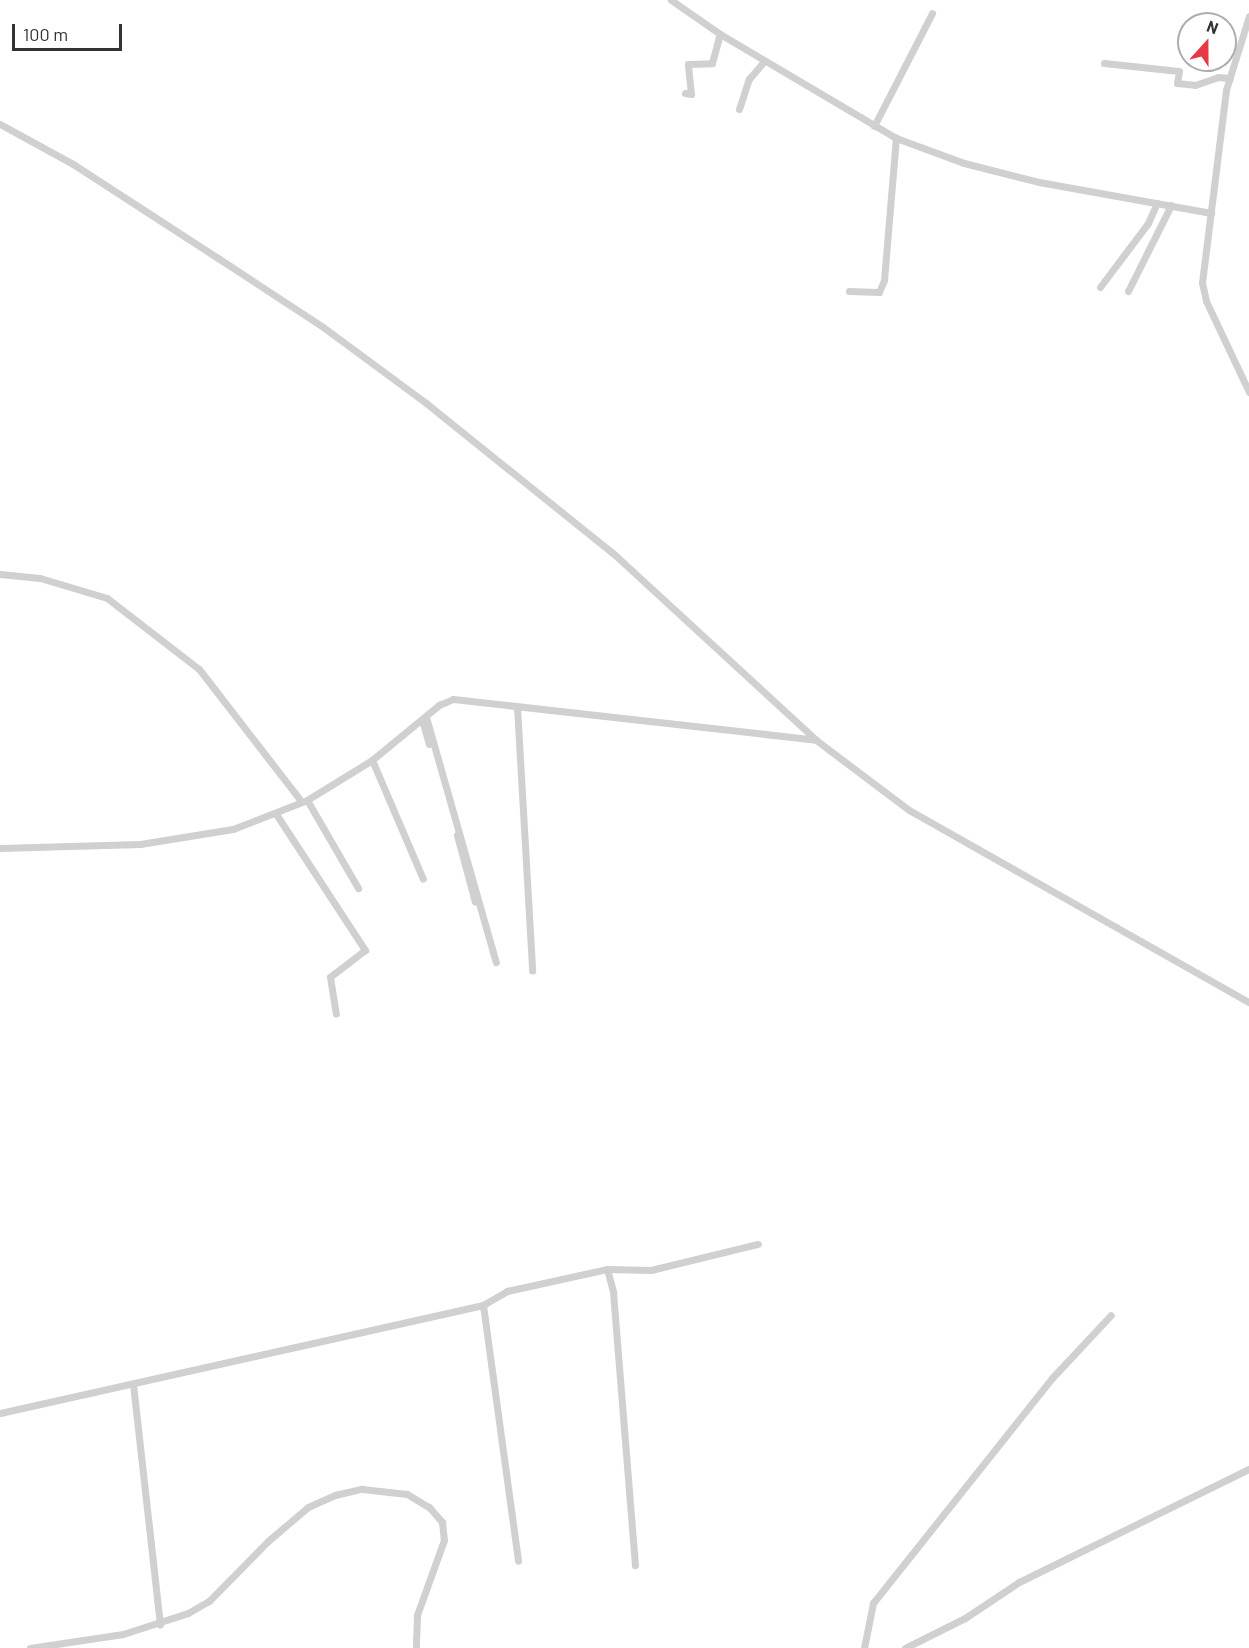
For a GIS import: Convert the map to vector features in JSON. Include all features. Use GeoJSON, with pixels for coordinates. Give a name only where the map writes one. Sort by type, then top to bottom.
{"type":"FeatureCollection","features":[{"type":"Feature","properties":{"kind":"street"},"geometry":{"type":"LineString","coordinates":[[671,0],[720,34],[896,138],[964,163],[1039,182],[1211,213]]}},
{"type":"Feature","properties":{"kind":"street"},"geometry":{"type":"LineString","coordinates":[[874,126],[932,13]]}},
{"type":"Feature","properties":{"kind":"street"},"geometry":{"type":"LineString","coordinates":[[1249,16],[1230,78],[1218,142],[1202,283],[1206,301],[1249,392]]}},
{"type":"Feature","properties":{"kind":"street"},"geometry":{"type":"LineString","coordinates":[[686,93],[691,94],[688,64],[712,63],[720,34]]}},
{"type":"Feature","properties":{"kind":"street"},"geometry":{"type":"LineString","coordinates":[[739,109],[749,79],[764,60]]}},
{"type":"Feature","properties":{"kind":"street"},"geometry":{"type":"LineString","coordinates":[[1104,63],[1179,71],[1177,83],[1195,85],[1218,76],[1230,78]]}},
{"type":"Feature","properties":{"kind":"street"},"geometry":{"type":"LineString","coordinates":[[0,123],[73,164],[323,327],[426,404],[615,555],[816,740],[909,810],[1249,1002]]}},
{"type":"Feature","properties":{"kind":"street"},"geometry":{"type":"LineString","coordinates":[[849,291],[879,292],[884,280],[896,138]]}},
{"type":"Feature","properties":{"kind":"street"},"geometry":{"type":"LineString","coordinates":[[1100,287],[1148,223],[1157,203]]}},
{"type":"Feature","properties":{"kind":"street"},"geometry":{"type":"LineString","coordinates":[[1128,291],[1171,205]]}},
{"type":"Feature","properties":{"kind":"street"},"geometry":{"type":"LineString","coordinates":[[0,574],[40,578],[107,598],[200,669],[304,801],[358,888]]}},
{"type":"Feature","properties":{"kind":"street"},"geometry":{"type":"LineString","coordinates":[[0,848],[165,842],[232,829],[276,814],[304,801],[372,760],[424,718],[453,699],[816,740]]}},
{"type":"Feature","properties":{"kind":"street"},"geometry":{"type":"LineString","coordinates":[[517,707],[532,971]]}},
{"type":"Feature","properties":{"kind":"street"},"geometry":{"type":"LineString","coordinates":[[424,718],[475,902]]}},
{"type":"Feature","properties":{"kind":"street"},"geometry":{"type":"LineString","coordinates":[[424,718],[496,962]]}},
{"type":"Feature","properties":{"kind":"street"},"geometry":{"type":"LineString","coordinates":[[372,760],[423,879]]}},
{"type":"Feature","properties":{"kind":"street"},"geometry":{"type":"LineString","coordinates":[[276,814],[365,950],[330,977],[336,1014]]}},
{"type":"Feature","properties":{"kind":"street"},"geometry":{"type":"LineString","coordinates":[[0,1413],[483,1305],[507,1291],[607,1269],[651,1270],[758,1244]]}},
{"type":"Feature","properties":{"kind":"street"},"geometry":{"type":"LineString","coordinates":[[607,1269],[613,1292],[635,1565]]}},
{"type":"Feature","properties":{"kind":"street"},"geometry":{"type":"LineString","coordinates":[[483,1305],[518,1561]]}},
{"type":"Feature","properties":{"kind":"street"},"geometry":{"type":"LineString","coordinates":[[864,1648],[873,1603],[1052,1378],[1111,1315]]}},
{"type":"Feature","properties":{"kind":"street"},"geometry":{"type":"LineString","coordinates":[[134,1383],[160,1624]]}},
{"type":"Feature","properties":{"kind":"street"},"geometry":{"type":"LineString","coordinates":[[905,1648],[965,1618],[1019,1582],[1249,1469]]}},
{"type":"Feature","properties":{"kind":"street"},"geometry":{"type":"LineString","coordinates":[[32,1648],[123,1634],[160,1624],[209,1601],[268,1541],[308,1507],[353,1491],[390,1489],[429,1507],[445,1531],[417,1615],[416,1648]]}}]}
